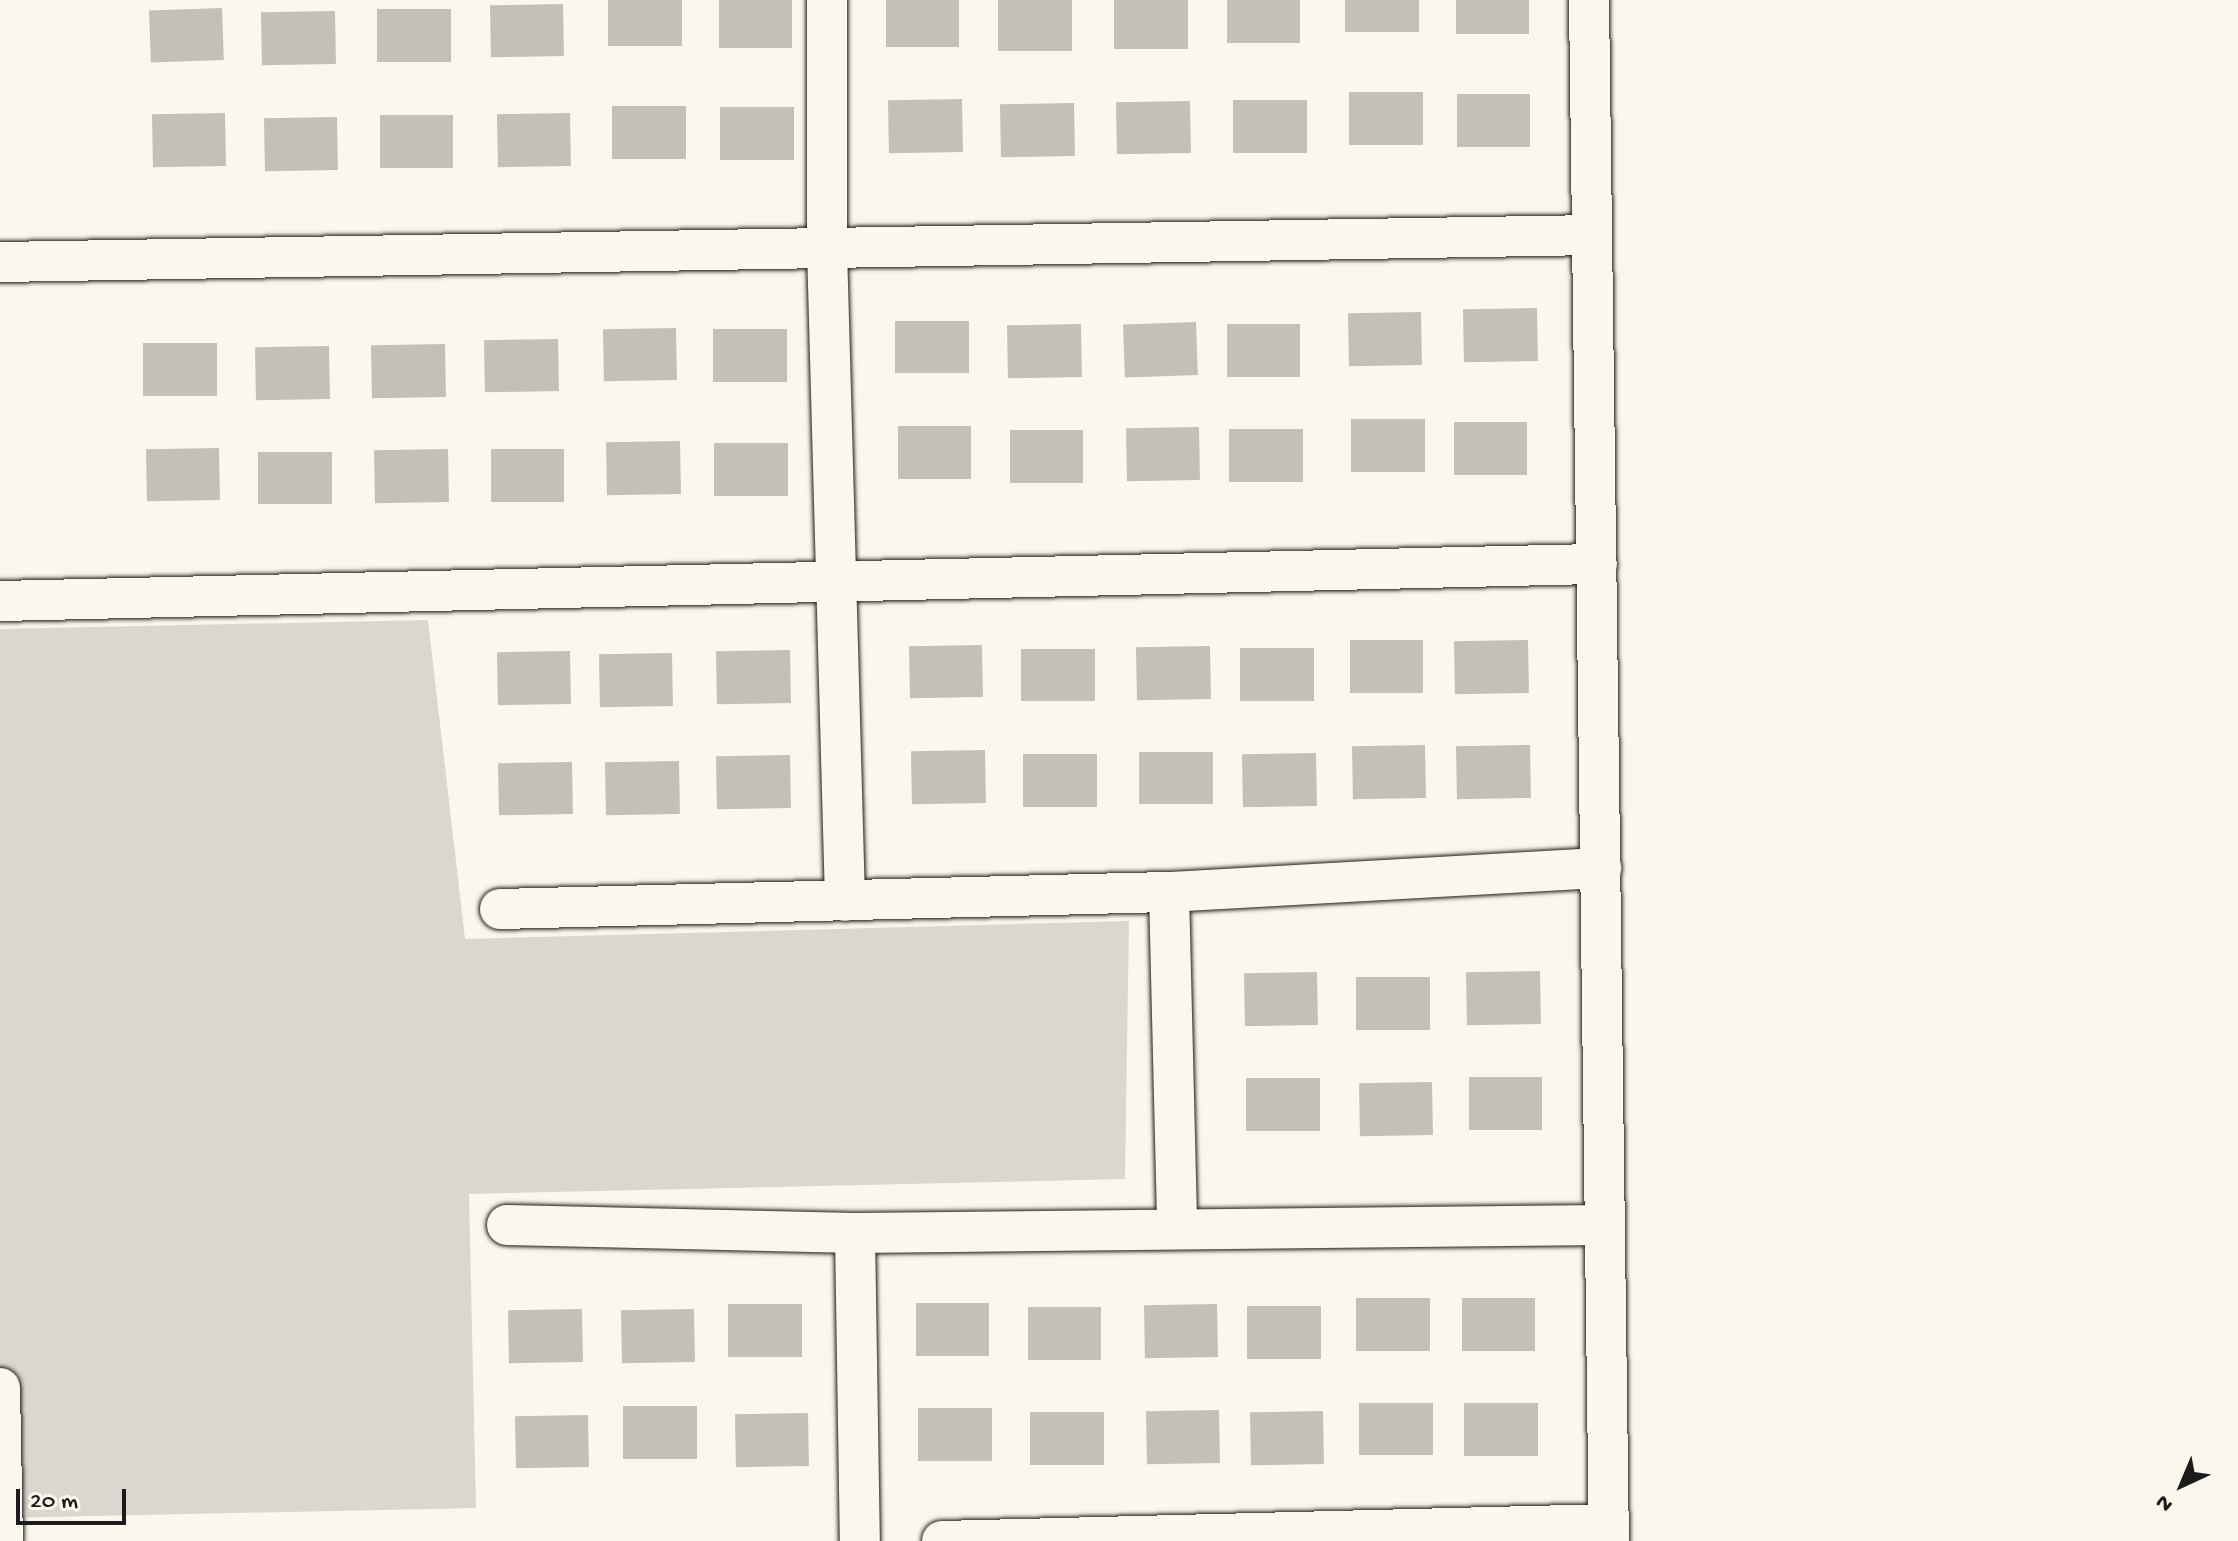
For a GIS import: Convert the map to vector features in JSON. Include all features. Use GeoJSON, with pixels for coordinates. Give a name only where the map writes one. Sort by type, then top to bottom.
{"type":"FeatureCollection","features":[{"type":"Feature","properties":{"kind":"street"},"geometry":{"type":"LineString","coordinates":[[827,0],[827,248],[845,901]]}},
{"type":"Feature","properties":{"kind":"street"},"geometry":{"type":"LineString","coordinates":[[942,1541],[1609,1532],[1589,0]]}},
{"type":"Feature","properties":{"kind":"street"},"geometry":{"type":"LineString","coordinates":[[0,262],[1592,235]]}},
{"type":"Feature","properties":{"kind":"street"},"geometry":{"type":"LineString","coordinates":[[0,601],[1597,564]]}},
{"type":"Feature","properties":{"kind":"street"},"geometry":{"type":"LineString","coordinates":[[500,909],[1169,892],[1601,868]]}},
{"type":"Feature","properties":{"kind":"street"},"geometry":{"type":"LineString","coordinates":[[1169,892],[1177,1229]]}},
{"type":"Feature","properties":{"kind":"street"},"geometry":{"type":"LineString","coordinates":[[507,1225],[855,1233],[1605,1225]]}},
{"type":"Feature","properties":{"kind":"street"},"geometry":{"type":"LineString","coordinates":[[855,1233],[860,1541]]}},
{"type":"Feature","properties":{"kind":"street"},"geometry":{"type":"LineString","coordinates":[[0,1388],[3,1541]]}},
{"type":"Feature","properties":{"kind":"shaded area"},"geometry":{"type":"Polygon","coordinates":[[[428,620],[465,939],[1129,921],[1125,1179],[469,1194],[476,1508],[0,1518],[0,629],[428,620]]]}},
{"type":"Feature","properties":{"kind":"building"},"geometry":{"type":"Polygon","coordinates":[[[608,0],[682,0],[682,46],[608,46],[608,0]]]}},
{"type":"Feature","properties":{"kind":"building"},"geometry":{"type":"Polygon","coordinates":[[[719,0],[792,0],[792,48],[719,48],[719,0]]]}},
{"type":"Feature","properties":{"kind":"building"},"geometry":{"type":"Polygon","coordinates":[[[886,0],[959,0],[959,47],[886,47],[886,0]]]}},
{"type":"Feature","properties":{"kind":"building"},"geometry":{"type":"Polygon","coordinates":[[[998,0],[1072,0],[1072,51],[998,51],[998,0]]]}},
{"type":"Feature","properties":{"kind":"building"},"geometry":{"type":"Polygon","coordinates":[[[1114,0],[1188,0],[1188,49],[1114,49],[1114,0]]]}},
{"type":"Feature","properties":{"kind":"building"},"geometry":{"type":"Polygon","coordinates":[[[1227,0],[1300,0],[1300,43],[1227,43],[1227,0]]]}},
{"type":"Feature","properties":{"kind":"building"},"geometry":{"type":"Polygon","coordinates":[[[1345,0],[1419,0],[1419,32],[1345,32],[1345,0]]]}},
{"type":"Feature","properties":{"kind":"building"},"geometry":{"type":"Polygon","coordinates":[[[1456,0],[1529,0],[1529,34],[1456,34],[1456,0]]]}},
{"type":"Feature","properties":{"kind":"building"},"geometry":{"type":"Polygon","coordinates":[[[563,4],[564,56],[491,57],[490,5],[563,4]]]}},
{"type":"Feature","properties":{"kind":"building"},"geometry":{"type":"Polygon","coordinates":[[[222,8],[224,60],[151,63],[149,11],[222,8]]]}},
{"type":"Feature","properties":{"kind":"building"},"geometry":{"type":"Polygon","coordinates":[[[377,9],[451,9],[451,62],[377,62],[377,9]]]}},
{"type":"Feature","properties":{"kind":"building"},"geometry":{"type":"Polygon","coordinates":[[[335,11],[336,64],[262,65],[261,12],[335,11]]]}},
{"type":"Feature","properties":{"kind":"building"},"geometry":{"type":"Polygon","coordinates":[[[1349,92],[1423,92],[1423,145],[1349,145],[1349,92]]]}},
{"type":"Feature","properties":{"kind":"building"},"geometry":{"type":"Polygon","coordinates":[[[1457,94],[1530,94],[1530,147],[1457,147],[1457,94]]]}},
{"type":"Feature","properties":{"kind":"building"},"geometry":{"type":"Polygon","coordinates":[[[962,99],[963,152],[889,153],[888,100],[962,99]]]}},
{"type":"Feature","properties":{"kind":"building"},"geometry":{"type":"Polygon","coordinates":[[[1233,100],[1307,100],[1307,153],[1233,153],[1233,100]]]}},
{"type":"Feature","properties":{"kind":"building"},"geometry":{"type":"Polygon","coordinates":[[[1190,101],[1191,153],[1117,154],[1116,102],[1190,101]]]}},
{"type":"Feature","properties":{"kind":"building"},"geometry":{"type":"Polygon","coordinates":[[[1074,103],[1075,156],[1001,157],[1000,104],[1074,103]]]}},
{"type":"Feature","properties":{"kind":"building"},"geometry":{"type":"Polygon","coordinates":[[[612,106],[686,106],[686,159],[612,159],[612,106]]]}},
{"type":"Feature","properties":{"kind":"building"},"geometry":{"type":"Polygon","coordinates":[[[720,107],[794,107],[794,160],[720,160],[720,107]]]}},
{"type":"Feature","properties":{"kind":"building"},"geometry":{"type":"Polygon","coordinates":[[[225,113],[226,166],[153,167],[152,114],[225,113]]]}},
{"type":"Feature","properties":{"kind":"building"},"geometry":{"type":"Polygon","coordinates":[[[570,113],[571,166],[498,167],[497,114],[570,113]]]}},
{"type":"Feature","properties":{"kind":"building"},"geometry":{"type":"Polygon","coordinates":[[[380,115],[453,115],[453,168],[380,168],[380,115]]]}},
{"type":"Feature","properties":{"kind":"building"},"geometry":{"type":"Polygon","coordinates":[[[337,117],[338,170],[265,171],[264,118],[337,117]]]}},
{"type":"Feature","properties":{"kind":"building"},"geometry":{"type":"Polygon","coordinates":[[[1537,308],[1538,361],[1464,362],[1463,309],[1537,308]]]}},
{"type":"Feature","properties":{"kind":"building"},"geometry":{"type":"Polygon","coordinates":[[[1421,312],[1422,365],[1349,366],[1348,313],[1421,312]]]}},
{"type":"Feature","properties":{"kind":"building"},"geometry":{"type":"Polygon","coordinates":[[[895,321],[969,321],[969,373],[895,373],[895,321]]]}},
{"type":"Feature","properties":{"kind":"building"},"geometry":{"type":"Polygon","coordinates":[[[1196,322],[1198,375],[1125,378],[1123,325],[1196,322]]]}},
{"type":"Feature","properties":{"kind":"building"},"geometry":{"type":"Polygon","coordinates":[[[1081,324],[1082,377],[1008,378],[1007,325],[1081,324]]]}},
{"type":"Feature","properties":{"kind":"building"},"geometry":{"type":"Polygon","coordinates":[[[1227,324],[1300,324],[1300,377],[1227,377],[1227,324]]]}},
{"type":"Feature","properties":{"kind":"building"},"geometry":{"type":"Polygon","coordinates":[[[676,328],[677,380],[604,381],[603,329],[676,328]]]}},
{"type":"Feature","properties":{"kind":"building"},"geometry":{"type":"Polygon","coordinates":[[[713,329],[787,329],[787,382],[713,382],[713,329]]]}},
{"type":"Feature","properties":{"kind":"building"},"geometry":{"type":"Polygon","coordinates":[[[558,339],[559,391],[485,392],[484,340],[558,339]]]}},
{"type":"Feature","properties":{"kind":"building"},"geometry":{"type":"Polygon","coordinates":[[[143,343],[217,343],[217,396],[143,396],[143,343]]]}},
{"type":"Feature","properties":{"kind":"building"},"geometry":{"type":"Polygon","coordinates":[[[445,344],[446,397],[372,398],[371,345],[445,344]]]}},
{"type":"Feature","properties":{"kind":"building"},"geometry":{"type":"Polygon","coordinates":[[[329,346],[330,399],[256,400],[255,347],[329,346]]]}},
{"type":"Feature","properties":{"kind":"building"},"geometry":{"type":"Polygon","coordinates":[[[1351,419],[1425,419],[1425,472],[1351,472],[1351,419]]]}},
{"type":"Feature","properties":{"kind":"building"},"geometry":{"type":"Polygon","coordinates":[[[1454,422],[1527,422],[1527,475],[1454,475],[1454,422]]]}},
{"type":"Feature","properties":{"kind":"building"},"geometry":{"type":"Polygon","coordinates":[[[898,426],[971,426],[971,479],[898,479],[898,426]]]}},
{"type":"Feature","properties":{"kind":"building"},"geometry":{"type":"Polygon","coordinates":[[[1199,427],[1200,480],[1127,481],[1126,428],[1199,427]]]}},
{"type":"Feature","properties":{"kind":"building"},"geometry":{"type":"Polygon","coordinates":[[[1229,429],[1303,429],[1303,482],[1229,482],[1229,429]]]}},
{"type":"Feature","properties":{"kind":"building"},"geometry":{"type":"Polygon","coordinates":[[[1010,430],[1083,430],[1083,483],[1010,483],[1010,430]]]}},
{"type":"Feature","properties":{"kind":"building"},"geometry":{"type":"Polygon","coordinates":[[[680,441],[681,494],[607,495],[606,442],[680,441]]]}},
{"type":"Feature","properties":{"kind":"building"},"geometry":{"type":"Polygon","coordinates":[[[714,443],[788,443],[788,496],[714,496],[714,443]]]}},
{"type":"Feature","properties":{"kind":"building"},"geometry":{"type":"Polygon","coordinates":[[[219,448],[220,500],[147,501],[146,449],[219,448]]]}},
{"type":"Feature","properties":{"kind":"building"},"geometry":{"type":"Polygon","coordinates":[[[448,449],[449,502],[375,503],[374,450],[448,449]]]}},
{"type":"Feature","properties":{"kind":"building"},"geometry":{"type":"Polygon","coordinates":[[[491,449],[564,449],[564,502],[491,502],[491,449]]]}},
{"type":"Feature","properties":{"kind":"building"},"geometry":{"type":"Polygon","coordinates":[[[258,452],[332,452],[332,504],[258,504],[258,452]]]}},
{"type":"Feature","properties":{"kind":"building"},"geometry":{"type":"Polygon","coordinates":[[[1350,640],[1423,640],[1423,693],[1350,693],[1350,640]]]}},
{"type":"Feature","properties":{"kind":"building"},"geometry":{"type":"Polygon","coordinates":[[[1528,640],[1529,693],[1455,694],[1454,641],[1528,640]]]}},
{"type":"Feature","properties":{"kind":"building"},"geometry":{"type":"Polygon","coordinates":[[[982,645],[983,697],[910,698],[909,646],[982,645]]]}},
{"type":"Feature","properties":{"kind":"building"},"geometry":{"type":"Polygon","coordinates":[[[1210,646],[1211,699],[1137,700],[1136,647],[1210,646]]]}},
{"type":"Feature","properties":{"kind":"building"},"geometry":{"type":"Polygon","coordinates":[[[1240,648],[1314,648],[1314,701],[1240,701],[1240,648]]]}},
{"type":"Feature","properties":{"kind":"building"},"geometry":{"type":"Polygon","coordinates":[[[1021,649],[1095,649],[1095,701],[1021,701],[1021,649]]]}},
{"type":"Feature","properties":{"kind":"building"},"geometry":{"type":"Polygon","coordinates":[[[790,650],[791,703],[717,704],[716,651],[790,650]]]}},
{"type":"Feature","properties":{"kind":"building"},"geometry":{"type":"Polygon","coordinates":[[[570,651],[571,704],[498,705],[497,652],[570,651]]]}},
{"type":"Feature","properties":{"kind":"building"},"geometry":{"type":"Polygon","coordinates":[[[672,653],[673,706],[600,707],[599,654],[672,653]]]}},
{"type":"Feature","properties":{"kind":"building"},"geometry":{"type":"Polygon","coordinates":[[[1425,745],[1426,798],[1353,799],[1352,746],[1425,745]]]}},
{"type":"Feature","properties":{"kind":"building"},"geometry":{"type":"Polygon","coordinates":[[[1530,745],[1531,798],[1457,799],[1456,746],[1530,745]]]}},
{"type":"Feature","properties":{"kind":"building"},"geometry":{"type":"Polygon","coordinates":[[[985,750],[986,803],[912,804],[911,751],[985,750]]]}},
{"type":"Feature","properties":{"kind":"building"},"geometry":{"type":"Polygon","coordinates":[[[1139,752],[1213,752],[1213,804],[1139,804],[1139,752]]]}},
{"type":"Feature","properties":{"kind":"building"},"geometry":{"type":"Polygon","coordinates":[[[1316,753],[1317,806],[1243,807],[1242,754],[1316,753]]]}},
{"type":"Feature","properties":{"kind":"building"},"geometry":{"type":"Polygon","coordinates":[[[1023,754],[1097,754],[1097,807],[1023,807],[1023,754]]]}},
{"type":"Feature","properties":{"kind":"building"},"geometry":{"type":"Polygon","coordinates":[[[790,755],[791,808],[717,809],[716,756],[790,755]]]}},
{"type":"Feature","properties":{"kind":"building"},"geometry":{"type":"Polygon","coordinates":[[[679,761],[680,814],[606,815],[605,762],[679,761]]]}},
{"type":"Feature","properties":{"kind":"building"},"geometry":{"type":"Polygon","coordinates":[[[572,762],[573,814],[499,815],[498,763],[572,762]]]}},
{"type":"Feature","properties":{"kind":"building"},"geometry":{"type":"Polygon","coordinates":[[[1540,971],[1541,1024],[1467,1025],[1466,972],[1540,971]]]}},
{"type":"Feature","properties":{"kind":"building"},"geometry":{"type":"Polygon","coordinates":[[[1317,972],[1318,1025],[1245,1026],[1244,973],[1317,972]]]}},
{"type":"Feature","properties":{"kind":"building"},"geometry":{"type":"Polygon","coordinates":[[[1356,977],[1430,977],[1430,1030],[1356,1030],[1356,977]]]}},
{"type":"Feature","properties":{"kind":"building"},"geometry":{"type":"Polygon","coordinates":[[[1469,1077],[1542,1077],[1542,1130],[1469,1130],[1469,1077]]]}},
{"type":"Feature","properties":{"kind":"building"},"geometry":{"type":"Polygon","coordinates":[[[1246,1078],[1320,1078],[1320,1131],[1246,1131],[1246,1078]]]}},
{"type":"Feature","properties":{"kind":"building"},"geometry":{"type":"Polygon","coordinates":[[[1432,1082],[1433,1135],[1360,1136],[1359,1083],[1432,1082]]]}},
{"type":"Feature","properties":{"kind":"building"},"geometry":{"type":"Polygon","coordinates":[[[1356,1298],[1430,1298],[1430,1351],[1356,1351],[1356,1298]]]}},
{"type":"Feature","properties":{"kind":"building"},"geometry":{"type":"Polygon","coordinates":[[[1462,1298],[1535,1298],[1535,1351],[1462,1351],[1462,1298]]]}},
{"type":"Feature","properties":{"kind":"building"},"geometry":{"type":"Polygon","coordinates":[[[916,1303],[989,1303],[989,1356],[916,1356],[916,1303]]]}},
{"type":"Feature","properties":{"kind":"building"},"geometry":{"type":"Polygon","coordinates":[[[728,1304],[802,1304],[802,1357],[728,1357],[728,1304]]]}},
{"type":"Feature","properties":{"kind":"building"},"geometry":{"type":"Polygon","coordinates":[[[1217,1304],[1218,1357],[1145,1358],[1144,1305],[1217,1304]]]}},
{"type":"Feature","properties":{"kind":"building"},"geometry":{"type":"Polygon","coordinates":[[[1247,1306],[1321,1306],[1321,1359],[1247,1359],[1247,1306]]]}},
{"type":"Feature","properties":{"kind":"building"},"geometry":{"type":"Polygon","coordinates":[[[1028,1307],[1101,1307],[1101,1360],[1028,1360],[1028,1307]]]}},
{"type":"Feature","properties":{"kind":"building"},"geometry":{"type":"Polygon","coordinates":[[[582,1309],[583,1362],[509,1363],[508,1310],[582,1309]]]}},
{"type":"Feature","properties":{"kind":"building"},"geometry":{"type":"Polygon","coordinates":[[[694,1309],[695,1362],[622,1363],[621,1310],[694,1309]]]}},
{"type":"Feature","properties":{"kind":"building"},"geometry":{"type":"Polygon","coordinates":[[[1359,1403],[1433,1403],[1433,1455],[1359,1455],[1359,1403]]]}},
{"type":"Feature","properties":{"kind":"building"},"geometry":{"type":"Polygon","coordinates":[[[1464,1403],[1538,1403],[1538,1456],[1464,1456],[1464,1403]]]}},
{"type":"Feature","properties":{"kind":"building"},"geometry":{"type":"Polygon","coordinates":[[[623,1406],[697,1406],[697,1459],[623,1459],[623,1406]]]}},
{"type":"Feature","properties":{"kind":"building"},"geometry":{"type":"Polygon","coordinates":[[[918,1408],[992,1408],[992,1461],[918,1461],[918,1408]]]}},
{"type":"Feature","properties":{"kind":"building"},"geometry":{"type":"Polygon","coordinates":[[[1219,1410],[1220,1463],[1147,1464],[1146,1411],[1219,1410]]]}},
{"type":"Feature","properties":{"kind":"building"},"geometry":{"type":"Polygon","coordinates":[[[1323,1411],[1324,1464],[1251,1465],[1250,1412],[1323,1411]]]}},
{"type":"Feature","properties":{"kind":"building"},"geometry":{"type":"Polygon","coordinates":[[[1030,1412],[1104,1412],[1104,1465],[1030,1465],[1030,1412]]]}},
{"type":"Feature","properties":{"kind":"building"},"geometry":{"type":"Polygon","coordinates":[[[808,1413],[809,1466],[736,1467],[735,1414],[808,1413]]]}},
{"type":"Feature","properties":{"kind":"building"},"geometry":{"type":"Polygon","coordinates":[[[588,1415],[589,1467],[516,1468],[515,1416],[588,1415]]]}}]}
